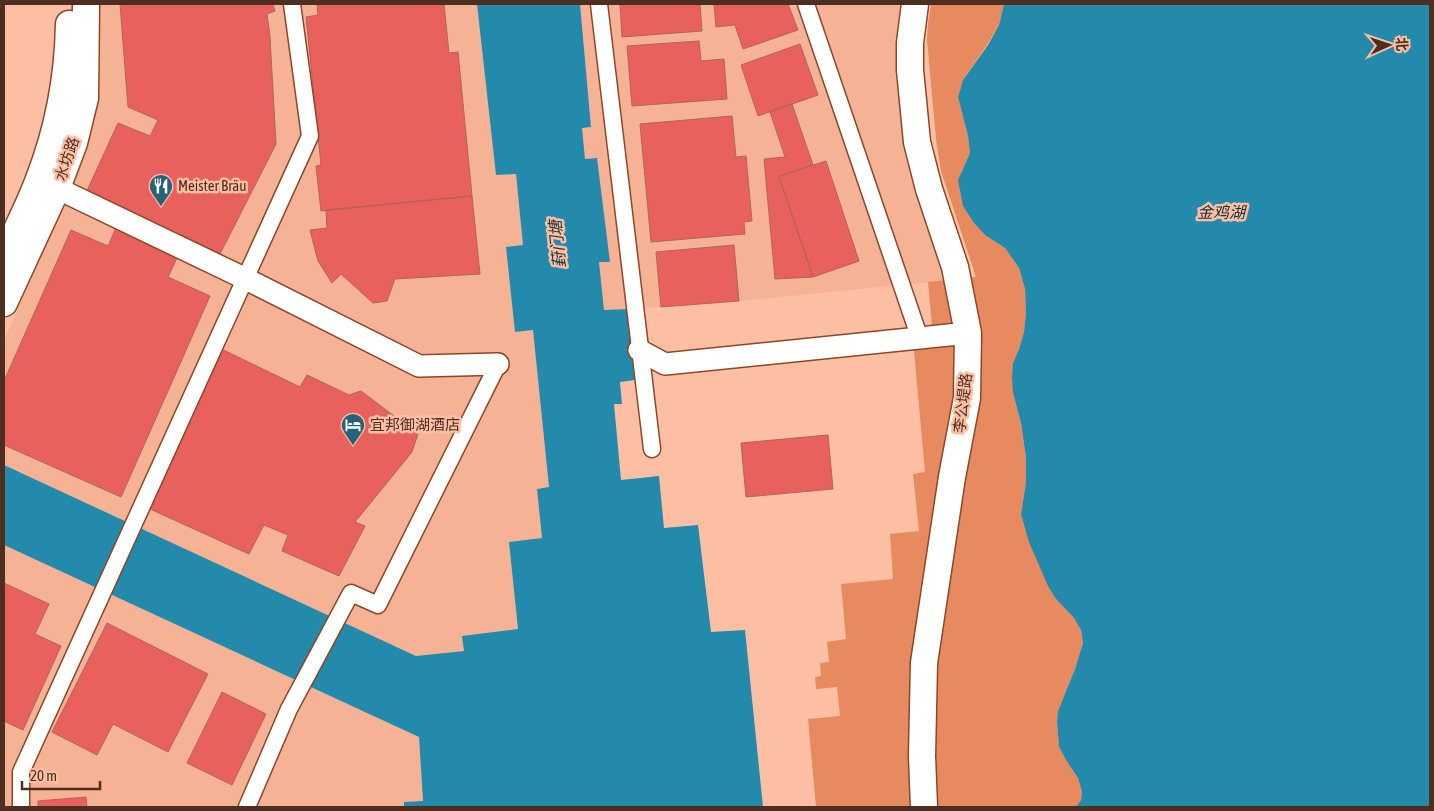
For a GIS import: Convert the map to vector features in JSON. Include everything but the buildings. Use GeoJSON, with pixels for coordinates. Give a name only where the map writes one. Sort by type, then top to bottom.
{"type":"FeatureCollection","features":[{"type":"Feature","properties":{"kind":"street","name":"水坊路"},"geometry":{"type":"LineString","coordinates":[[4,303],[48,184],[54,134],[69,53],[69,4]]}},
{"type":"Feature","properties":{"kind":"street","name":"水坊路"},"geometry":{"type":"LineString","coordinates":[[4,256],[74,143],[85,98],[86,4]]}},
{"type":"Feature","properties":{"kind":"street"},"geometry":{"type":"LineString","coordinates":[[21,807],[21,772],[310,136],[292,4]]}},
{"type":"Feature","properties":{"kind":"street"},"geometry":{"type":"LineString","coordinates":[[599,4],[652,449]]}},
{"type":"Feature","properties":{"kind":"street"},"geometry":{"type":"LineString","coordinates":[[806,4],[920,339]]}},
{"type":"Feature","properties":{"kind":"street","name":"李公堤路"},"geometry":{"type":"LineString","coordinates":[[915,4],[910,43],[910,70],[918,142],[929,189],[954,267],[968,333],[967,398],[952,477],[924,664],[922,756],[924,807]]}},
{"type":"Feature","properties":{"kind":"street"},"geometry":{"type":"LineString","coordinates":[[48,184],[246,279],[419,366],[498,364],[378,605],[351,593],[289,709],[247,807]]}},
{"type":"Feature","properties":{"kind":"street"},"geometry":{"type":"LineString","coordinates":[[639,350],[665,364],[968,333]]}},
{"type":"Feature","properties":{"kind":"shaded area"},"geometry":{"type":"Polygon","coordinates":[[[98,4],[477,4],[496,175],[516,174],[523,245],[506,247],[515,332],[533,330],[549,487],[537,489],[542,538],[509,542],[518,629],[463,636],[464,651],[416,656],[4,465],[4,341],[73,180],[98,4]]]}},
{"type":"Feature","properties":{"kind":"shaded area"},"geometry":{"type":"Polygon","coordinates":[[[580,4],[901,4],[896,78],[904,141],[910,171],[948,281],[762,299],[604,310],[599,262],[609,262],[597,158],[585,159],[582,128],[591,127],[580,4]]]}},
{"type":"Feature","properties":{"kind":"shaded area"},"geometry":{"type":"Polygon","coordinates":[[[931,4],[1004,4],[999,25],[963,80],[958,97],[968,136],[970,153],[958,180],[974,223],[985,235],[1005,248],[1019,268],[1025,289],[1026,312],[1024,332],[1013,363],[1013,393],[1021,423],[1026,458],[1026,482],[1021,514],[1056,599],[1074,618],[1081,630],[1083,643],[1058,711],[1057,722],[1059,747],[1078,778],[1082,792],[1081,800],[1076,807],[816,807],[808,719],[840,716],[837,687],[816,689],[815,677],[821,676],[820,663],[829,662],[827,642],[846,639],[841,584],[893,579],[890,534],[919,531],[913,474],[925,472],[913,340],[933,337],[928,282],[976,277],[941,171],[936,139],[927,40],[931,4]]]}},
{"type":"Feature","properties":{"kind":"shaded area"},"geometry":{"type":"Polygon","coordinates":[[[4,545],[419,737],[423,802],[404,802],[404,807],[4,807],[4,545]]]}},
{"type":"Feature","properties":{"kind":"water","name":"葑门塘"},"geometry":{"type":"Polygon","coordinates":[[[477,4],[580,4],[591,127],[582,128],[585,159],[597,158],[610,262],[599,262],[604,310],[627,309],[635,380],[620,382],[622,404],[614,404],[621,480],[659,476],[664,528],[698,525],[711,632],[745,630],[763,807],[404,807],[404,802],[423,801],[419,737],[4,545],[4,465],[416,656],[464,651],[462,636],[518,629],[509,542],[542,538],[537,489],[549,487],[533,330],[515,332],[506,247],[523,245],[516,174],[496,175],[477,4]]]}},
{"type":"Feature","properties":{"kind":"water","name":"金鸡湖"},"geometry":{"type":"Polygon","coordinates":[[[1004,4],[1430,4],[1430,807],[1076,807],[1081,800],[1082,792],[1078,778],[1059,747],[1057,722],[1058,711],[1083,643],[1081,630],[1074,618],[1056,599],[1048,586],[1029,542],[1021,514],[1026,482],[1026,458],[1021,423],[1013,393],[1012,378],[1013,363],[1024,332],[1026,312],[1025,289],[1019,268],[1005,248],[985,235],[974,223],[963,206],[958,180],[970,153],[968,136],[958,97],[963,80],[988,45],[999,25],[1004,4]]]}},
{"type":"Feature","properties":{"kind":"place","name":"Meister Bräu"},"geometry":{"type":"Point","coordinates":[161,207]}},
{"type":"Feature","properties":{"kind":"place","name":"宜邦御湖酒店"},"geometry":{"type":"Point","coordinates":[353,446]}}]}
